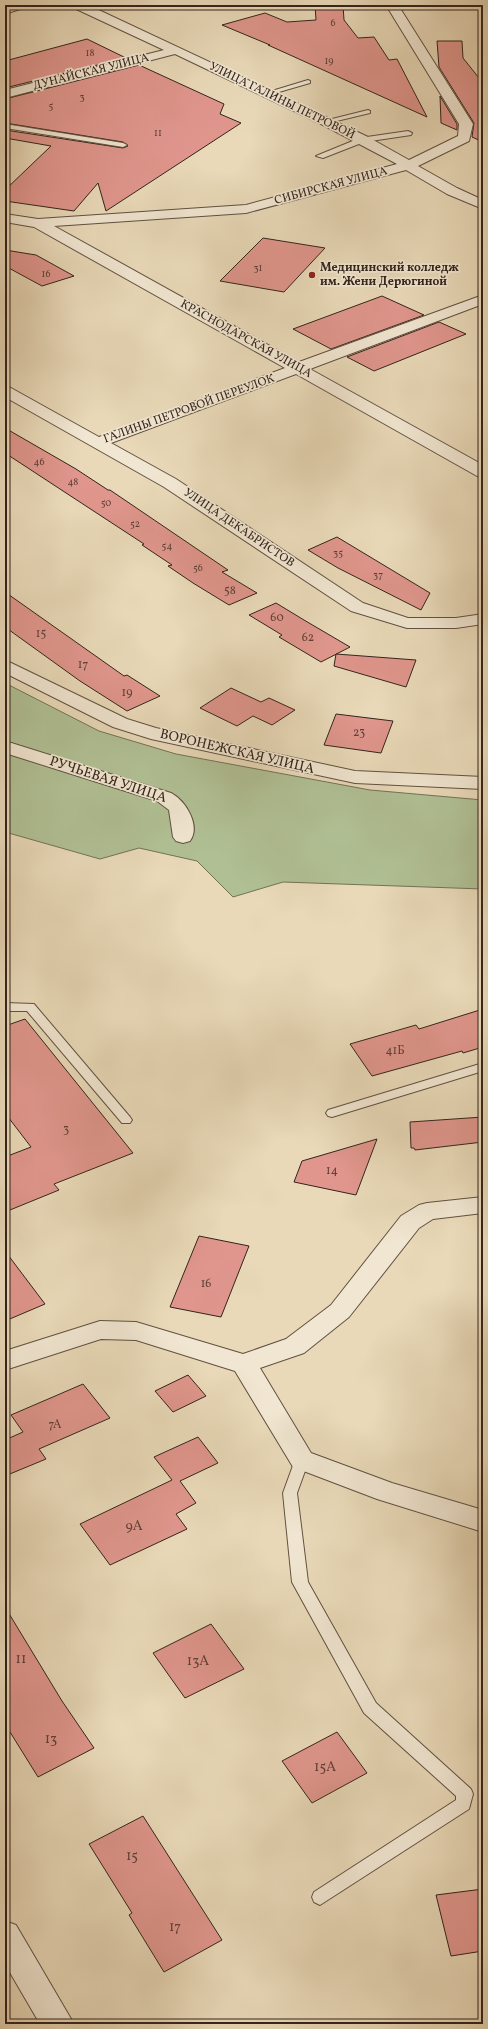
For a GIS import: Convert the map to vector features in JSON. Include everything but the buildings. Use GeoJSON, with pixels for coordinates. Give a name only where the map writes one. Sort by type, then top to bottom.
{"type":"FeatureCollection","features":[{"type":"Feature","properties":{"kind":"street"},"geometry":{"type":"LineString","coordinates":[[5,10],[19,5]]}},
{"type":"Feature","properties":{"kind":"street","name":"УЛИЦА ГАЛИНЫ ПЕТРОВОЙ"},"geometry":{"type":"LineString","coordinates":[[78,5],[177,50],[265,94],[363,140],[410,165],[462,197],[483,205]]}},
{"type":"Feature","properties":{"kind":"street","name":"СИБИРСКАЯ УЛИЦА"},"geometry":{"type":"LineString","coordinates":[[38,223],[246,209],[410,165],[464,138],[466,124],[392,5]]}},
{"type":"Feature","properties":{"kind":"street","name":"ДУНАЙСКАЯ УЛИЦА"},"geometry":{"type":"LineString","coordinates":[[5,94],[177,50]]}},
{"type":"Feature","properties":{"kind":"street","name":"КРАСНОДАРСКАЯ УЛИЦА"},"geometry":{"type":"LineString","coordinates":[[5,218],[38,223],[483,472]]}},
{"type":"Feature","properties":{"kind":"street","name":"ГАЛИНЫ ПЕТРОВОЙ ПЕРЕУЛОК"},"geometry":{"type":"LineString","coordinates":[[97,442],[299,369],[483,299]]}},
{"type":"Feature","properties":{"kind":"street","name":"УЛИЦА ДЕКАБРИСТОВ"},"geometry":{"type":"LineString","coordinates":[[5,391],[170,483],[357,607],[407,623],[456,623],[483,619]]}},
{"type":"Feature","properties":{"kind":"street","name":"ВОРОНЕЖСКАЯ УЛИЦА"},"geometry":{"type":"LineString","coordinates":[[5,666],[120,723],[151,733],[316,770],[355,777],[483,783]]}},
{"type":"Feature","properties":{"kind":"street","name":"РУЧЬЕВАЯ УЛИЦА"},"geometry":{"type":"LineString","coordinates":[[5,747],[164,797],[174,802],[180,809],[183,837]]}},
{"type":"Feature","properties":{"kind":"street"},"geometry":{"type":"LineString","coordinates":[[5,1361],[100,1330],[136,1331],[244,1364],[295,1346],[340,1311],[410,1222],[427,1211],[476,1209]]}},
{"type":"Feature","properties":{"kind":"street"},"geometry":{"type":"LineString","coordinates":[[244,1364],[302,1460],[386,1492],[483,1521]]}},
{"type":"Feature","properties":{"kind":"street"},"geometry":{"type":"LineString","coordinates":[[5,1935],[58,2024]]}},
{"type":"Feature","properties":{"kind":"lane"},"geometry":{"type":"LineString","coordinates":[[265,94],[308,82]]}},
{"type":"Feature","properties":{"kind":"lane"},"geometry":{"type":"LineString","coordinates":[[324,122],[368,112]]}},
{"type":"Feature","properties":{"kind":"lane"},"geometry":{"type":"LineString","coordinates":[[5,126],[123,145]]}},
{"type":"Feature","properties":{"kind":"lane"},"geometry":{"type":"LineString","coordinates":[[320,156],[363,140],[408,134]]}},
{"type":"Feature","properties":{"kind":"lane"},"geometry":{"type":"LineString","coordinates":[[5,1007],[30,1007],[126,1120]]}},
{"type":"Feature","properties":{"kind":"lane"},"geometry":{"type":"LineString","coordinates":[[332,1113],[483,1067]]}},
{"type":"Feature","properties":{"kind":"lane"},"geometry":{"type":"LineString","coordinates":[[302,1460],[290,1493],[300,1582],[370,1708],[465,1794],[463,1804],[320,1897]]}},
{"type":"Feature","properties":{"kind":"green space"},"geometry":{"type":"Polygon","coordinates":[[[5,683],[99,731],[176,754],[370,790],[483,800],[483,889],[283,882],[233,897],[197,861],[139,848],[100,859],[5,832],[5,683]]]}},
{"type":"Feature","properties":{"kind":"place","name":"Медицинский колледж им. Жени Дерюгиной"},"geometry":{"type":"Point","coordinates":[312,275]}}]}
